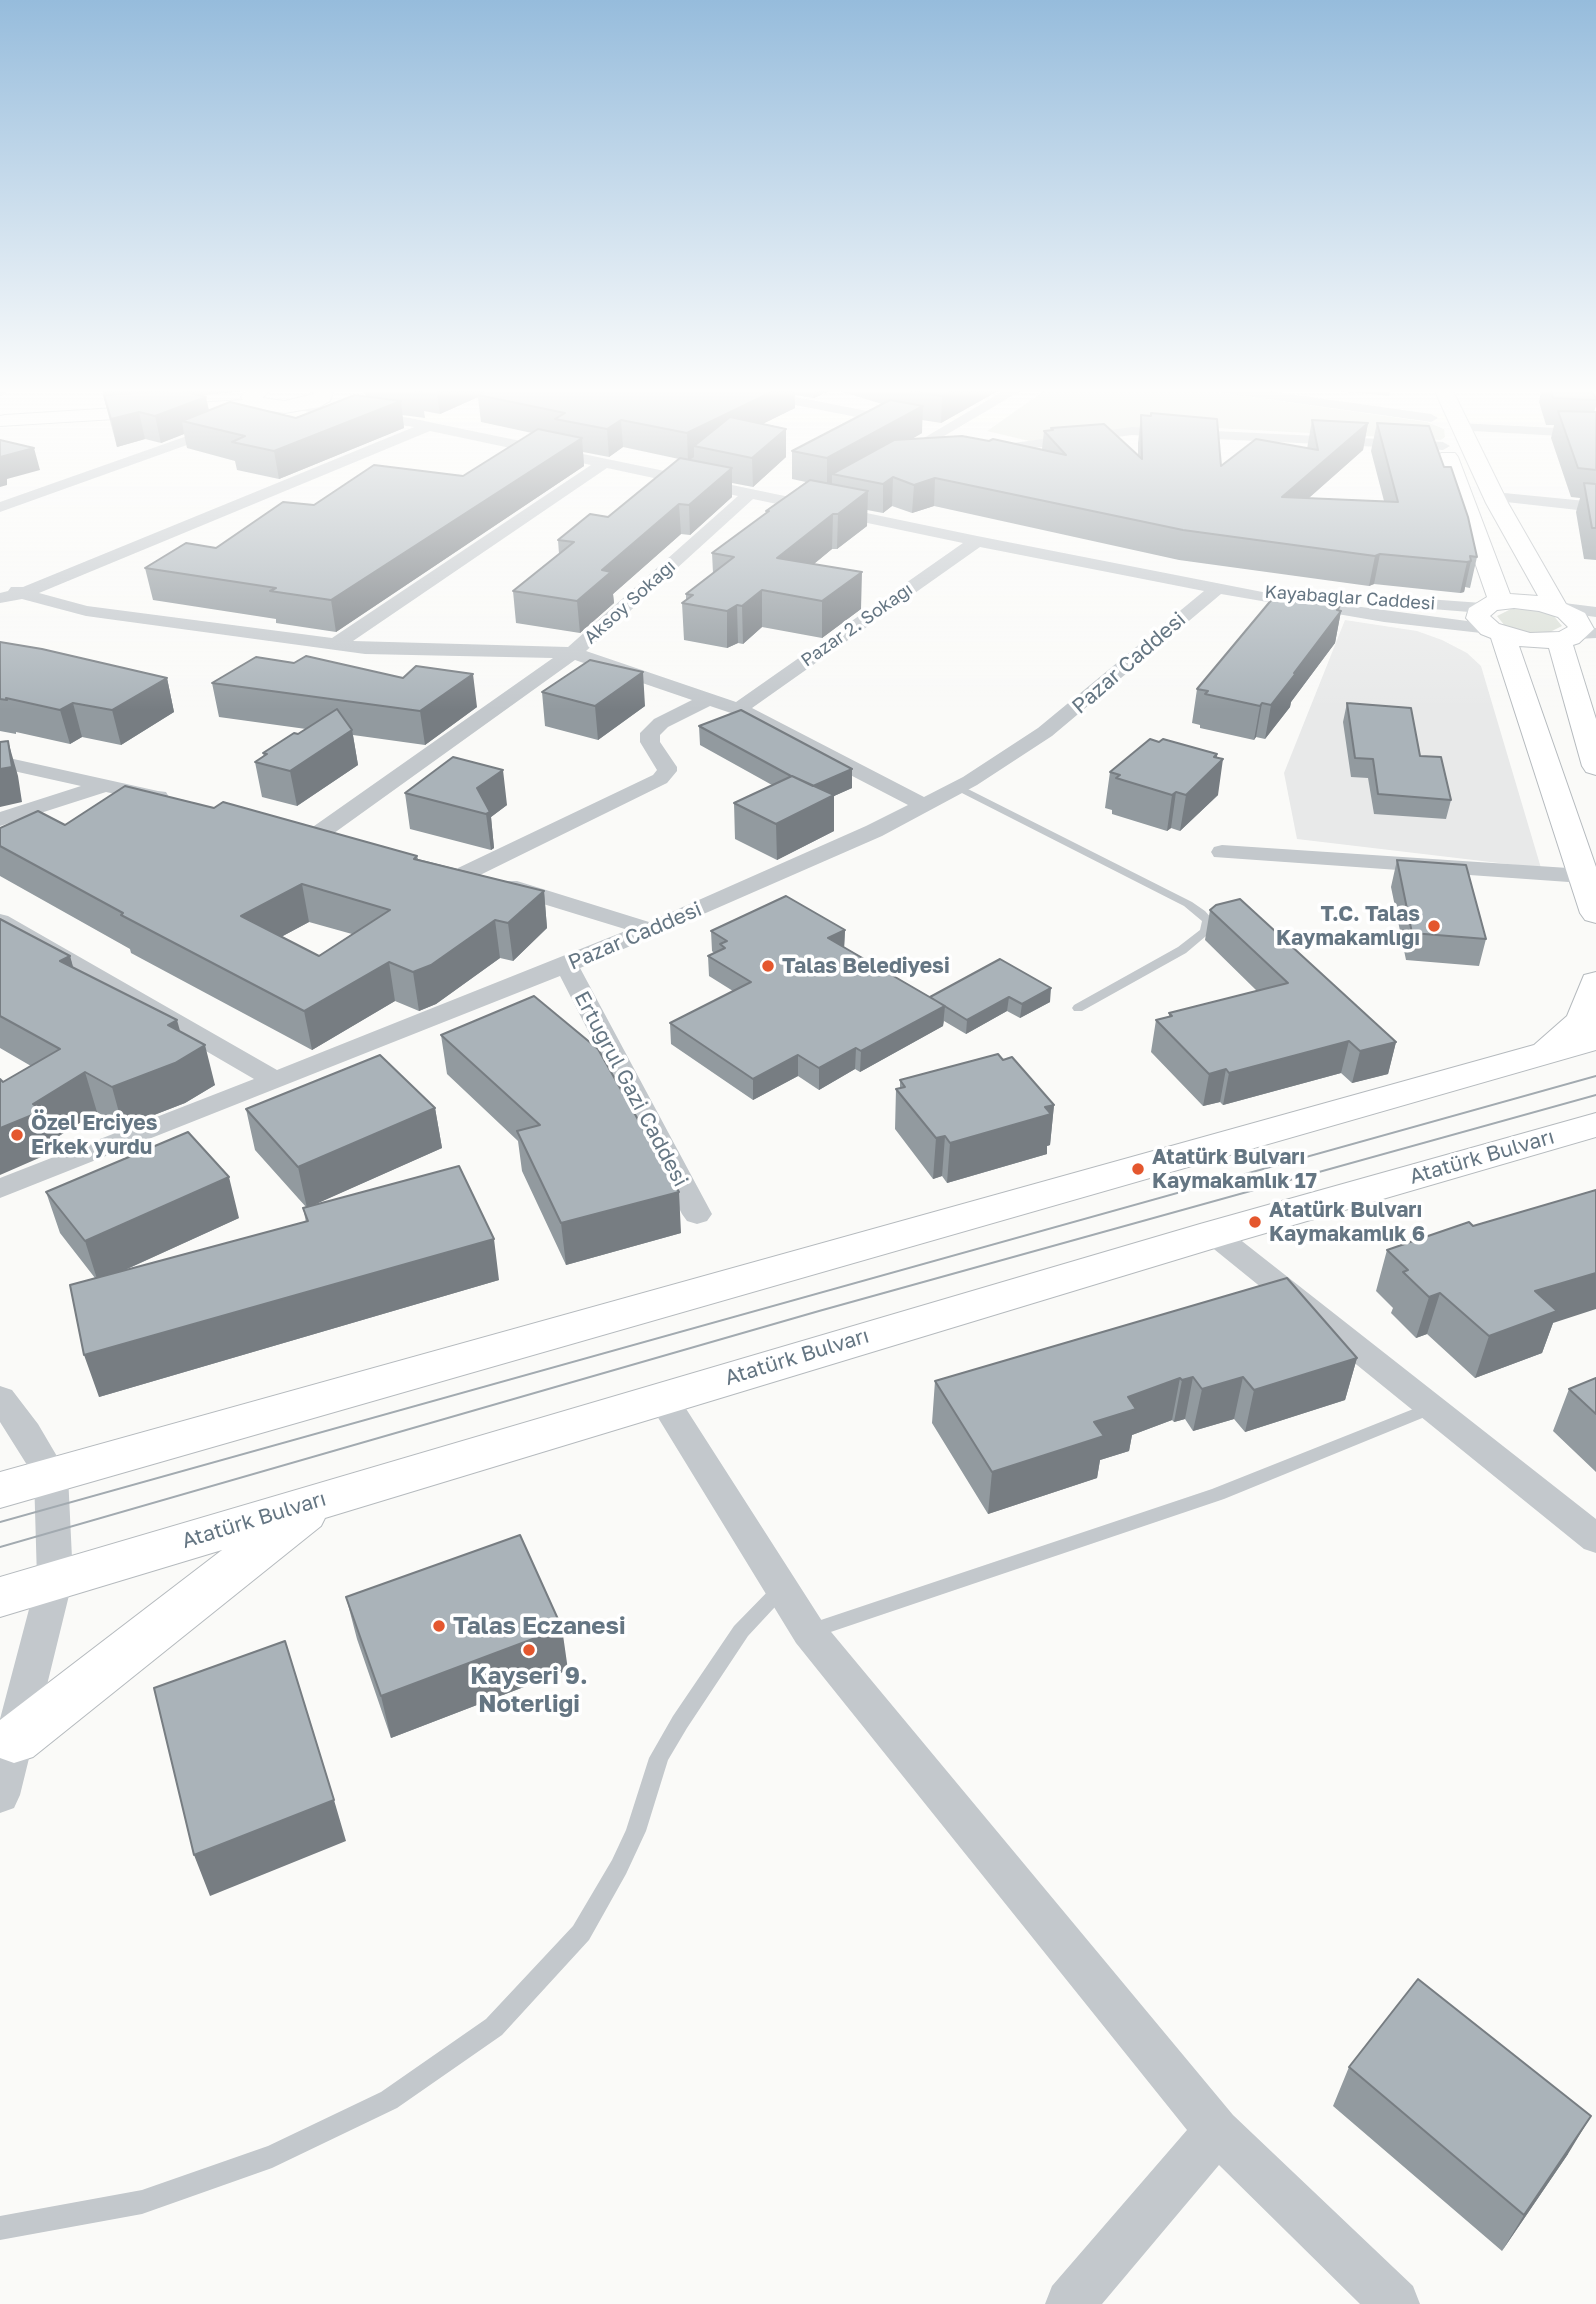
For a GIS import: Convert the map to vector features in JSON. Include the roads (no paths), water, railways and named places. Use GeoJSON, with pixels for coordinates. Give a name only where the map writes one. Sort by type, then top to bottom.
{"type":"FeatureCollection","features":[{"type":"Feature","properties":{"kind":"main road"},"geometry":{"type":"LineString","coordinates":[[1464,495],[1494,618],[1596,913]]}},
{"type":"Feature","properties":{"kind":"main road"},"geometry":{"type":"LineString","coordinates":[[1492,495],[1556,607]]}},
{"type":"Feature","properties":{"kind":"main road"},"geometry":{"type":"LineString","coordinates":[[1494,618],[1528,602],[1556,607],[1576,618],[1581,629],[1577,636],[1595,759]]}},
{"type":"Feature","properties":{"kind":"main road"},"geometry":{"type":"LineString","coordinates":[[1494,618],[1530,641],[1577,636]]}},
{"type":"Feature","properties":{"kind":"main road"},"geometry":{"type":"LineString","coordinates":[[1545,1053],[1583,1021],[1596,982]]}},
{"type":"Feature","properties":{"kind":"main road"},"geometry":{"type":"LineString","coordinates":[[0,1490],[1596,1039]]}},
{"type":"Feature","properties":{"kind":"main road","name":"Atatürk Bulvarı"},"geometry":{"type":"LineString","coordinates":[[0,1597],[1214,1234],[1596,1125]]}},
{"type":"Feature","properties":{"kind":"main road"},"geometry":{"type":"LineString","coordinates":[[14,1740],[322,1499]]}},
{"type":"Feature","properties":{"kind":"street"},"geometry":{"type":"LineString","coordinates":[[0,507],[36,495]]}},
{"type":"Feature","properties":{"kind":"street"},"geometry":{"type":"LineString","coordinates":[[0,598],[22,594],[263,495]]}},
{"type":"Feature","properties":{"kind":"street"},"geometry":{"type":"LineString","coordinates":[[335,644],[557,495]]}},
{"type":"Feature","properties":{"kind":"street","name":"Aksoy Sokağı"},"geometry":{"type":"LineString","coordinates":[[315,836],[573,653],[748,495]]}},
{"type":"Feature","properties":{"kind":"street","name":"Kayabağlar Caddesi"},"geometry":{"type":"LineString","coordinates":[[752,495],[1333,610],[1494,618]]}},
{"type":"Feature","properties":{"kind":"street"},"geometry":{"type":"LineString","coordinates":[[807,506],[830,495]]}},
{"type":"Feature","properties":{"kind":"street"},"geometry":{"type":"LineString","coordinates":[[1494,498],[1596,507]]}},
{"type":"Feature","properties":{"kind":"street","name":"Pazar 2. Sokağı"},"geometry":{"type":"LineString","coordinates":[[738,709],[977,541]]}},
{"type":"Feature","properties":{"kind":"street"},"geometry":{"type":"LineString","coordinates":[[0,580],[22,594],[86,611],[365,648],[573,653],[738,709],[924,806]]}},
{"type":"Feature","properties":{"kind":"street","name":"Pazar Caddesi"},"geometry":{"type":"LineString","coordinates":[[0,1189],[651,930],[820,856],[924,806],[1045,732],[1218,588]]}},
{"type":"Feature","properties":{"kind":"street"},"geometry":{"type":"LineString","coordinates":[[1556,607],[1596,612]]}},
{"type":"Feature","properties":{"kind":"street"},"geometry":{"type":"LineString","coordinates":[[466,873],[660,779],[667,772],[667,767],[650,742],[650,733],[661,723],[708,699]]}},
{"type":"Feature","properties":{"kind":"street"},"geometry":{"type":"LineString","coordinates":[[0,762],[184,804]]}},
{"type":"Feature","properties":{"kind":"street"},"geometry":{"type":"LineString","coordinates":[[0,819],[106,785]]}},
{"type":"Feature","properties":{"kind":"street"},"geometry":{"type":"LineString","coordinates":[[289,830],[340,842]]}},
{"type":"Feature","properties":{"kind":"street"},"geometry":{"type":"LineString","coordinates":[[1222,852],[1583,877]]}},
{"type":"Feature","properties":{"kind":"street"},"geometry":{"type":"LineString","coordinates":[[441,867],[651,930]]}},
{"type":"Feature","properties":{"kind":"street"},"geometry":{"type":"LineString","coordinates":[[0,921],[275,1080]]}},
{"type":"Feature","properties":{"kind":"street","name":"Ertuğrul Gazi Caddesi"},"geometry":{"type":"LineString","coordinates":[[566,965],[697,1214]]}},
{"type":"Feature","properties":{"kind":"street"},"geometry":{"type":"LineString","coordinates":[[1214,1234],[1596,1539]]}},
{"type":"Feature","properties":{"kind":"street"},"geometry":{"type":"LineString","coordinates":[[0,1398],[26,1433],[51,1475],[55,1579],[0,1795]]}},
{"type":"Feature","properties":{"kind":"street"},"geometry":{"type":"LineString","coordinates":[[662,1398],[809,1632],[1217,2131],[1395,2304]]}},
{"type":"Feature","properties":{"kind":"street"},"geometry":{"type":"LineString","coordinates":[[1070,2304],[1217,2131]]}},
{"type":"Feature","properties":{"kind":"lane"},"geometry":{"type":"LineString","coordinates":[[958,787],[1188,904],[1201,912],[1208,921],[1206,931],[1163,963],[1078,1008]]}},
{"type":"Feature","properties":{"kind":"lane"},"geometry":{"type":"LineString","coordinates":[[809,1632],[1217,1494],[1432,1408]]}},
{"type":"Feature","properties":{"kind":"lane"},"geometry":{"type":"LineString","coordinates":[[0,2228],[142,2202],[272,2156],[388,2100],[494,2027],[581,1933],[619,1867],[636,1830],[659,1758],[680,1722],[741,1631],[782,1589]]}},
{"type":"Feature","properties":{"kind":"tram line"},"geometry":{"type":"LineString","coordinates":[[0,1522],[1596,1076]]}},
{"type":"Feature","properties":{"kind":"tram line"},"geometry":{"type":"LineString","coordinates":[[0,1547],[819,1311],[1596,1095]]}},
{"type":"Feature","properties":{"kind":"place","name":"T.C. Talas Kaymakamlığı"},"geometry":{"type":"Point","coordinates":[1434,926]}},
{"type":"Feature","properties":{"kind":"place","name":"Talas Belediyesi"},"geometry":{"type":"Point","coordinates":[768,966]}},
{"type":"Feature","properties":{"kind":"place","name":"Özel Erciyes Erkek yurdu"},"geometry":{"type":"Point","coordinates":[17,1135]}},
{"type":"Feature","properties":{"kind":"place","name":"Atatürk Bulvarı Kaymakamlık 17"},"geometry":{"type":"Point","coordinates":[1138,1169]}},
{"type":"Feature","properties":{"kind":"place","name":"Atatürk Bulvarı Kaymakamlık 6"},"geometry":{"type":"Point","coordinates":[1255,1222]}},
{"type":"Feature","properties":{"kind":"place","name":"Talas Eczanesi"},"geometry":{"type":"Point","coordinates":[439,1626]}},
{"type":"Feature","properties":{"kind":"place","name":"Kayseri 9. Noterliği"},"geometry":{"type":"Point","coordinates":[529,1650]}}]}
